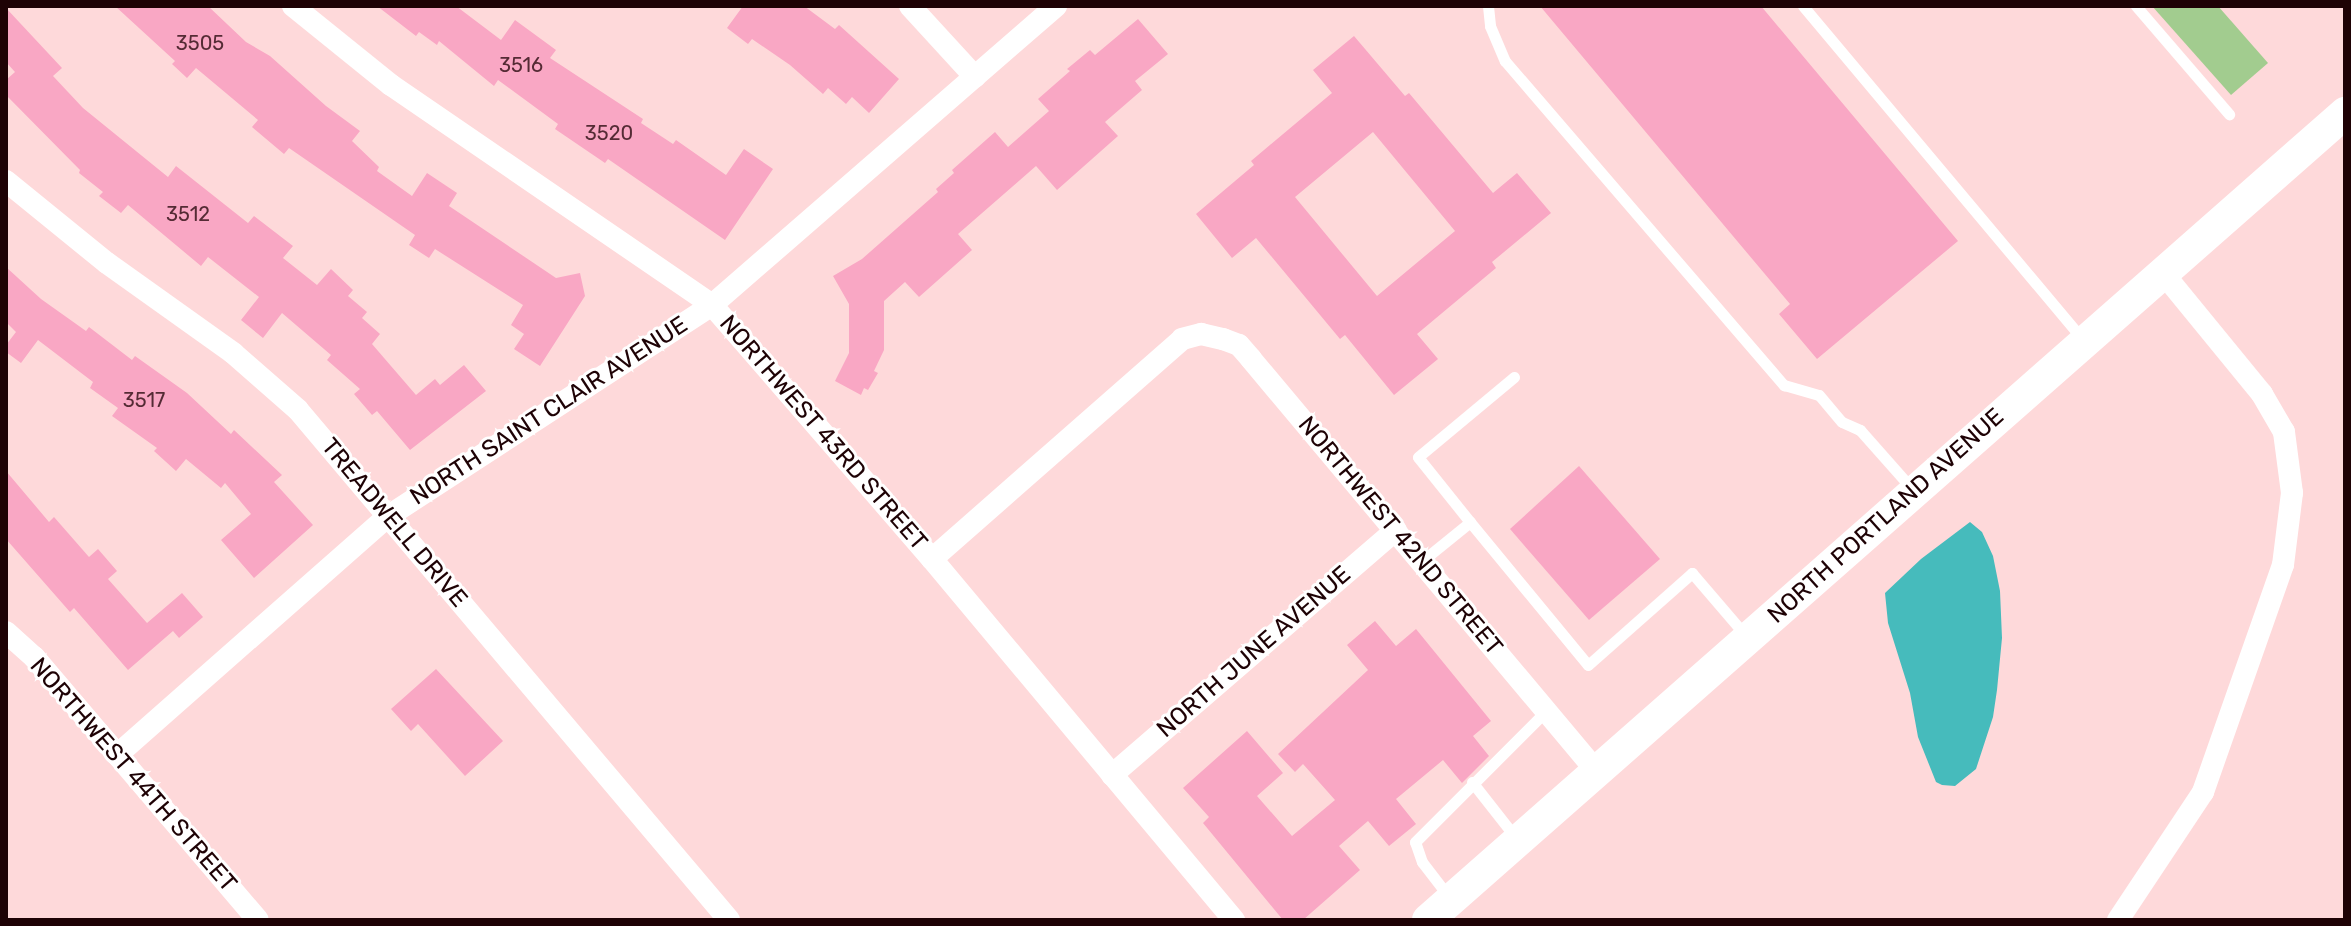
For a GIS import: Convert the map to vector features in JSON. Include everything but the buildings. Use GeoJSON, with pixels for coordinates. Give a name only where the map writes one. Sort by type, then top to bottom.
{"type":"FeatureCollection","features":[{"type":"Feature","properties":{"kind":"main road","name":"NORTH PORTLAND AVENUE"},"geometry":{"type":"LineString","coordinates":[[1440,910],[2083,340],[2345,113]]}},
{"type":"Feature","properties":{"kind":"street","name":"NORTHWEST 43RD STREET"},"geometry":{"type":"LineString","coordinates":[[293,6],[391,85],[712,305],[932,559],[1234,920]]}},
{"type":"Feature","properties":{"kind":"street"},"geometry":{"type":"LineString","coordinates":[[910,6],[975,77]]}},
{"type":"Feature","properties":{"kind":"street","name":"NORTH SAINT CLAIR AVENUE"},"geometry":{"type":"LineString","coordinates":[[117,755],[387,517],[712,305],[1056,6]]}},
{"type":"Feature","properties":{"kind":"street","name":"TREADWELL DRIVE"},"geometry":{"type":"LineString","coordinates":[[6,181],[107,263],[233,353],[298,410],[729,920]]}},
{"type":"Feature","properties":{"kind":"street"},"geometry":{"type":"LineString","coordinates":[[2118,920],[2203,792],[2283,565],[2292,493],[2284,432],[2254,383],[2163,273]]}},
{"type":"Feature","properties":{"kind":"street","name":"NORTHWEST 42ND STREET"},"geometry":{"type":"LineString","coordinates":[[932,559],[1182,339],[1201,334],[1239,345],[1598,773]]}},
{"type":"Feature","properties":{"kind":"street","name":"NORTH JUNE AVENUE"},"geometry":{"type":"LineString","coordinates":[[1112,775],[1396,530]]}},
{"type":"Feature","properties":{"kind":"street","name":"NORTHWEST 44TH STREET"},"geometry":{"type":"LineString","coordinates":[[6,632],[34,657],[258,920]]}},
{"type":"Feature","properties":{"kind":"lane"},"geometry":{"type":"LineString","coordinates":[[1488,6],[1495,42],[1505,61],[1784,385],[1819,395],[1842,422],[1860,430],[1914,491]]}},
{"type":"Feature","properties":{"kind":"lane"},"geometry":{"type":"LineString","coordinates":[[1803,6],[2083,340]]}},
{"type":"Feature","properties":{"kind":"lane"},"geometry":{"type":"LineString","coordinates":[[2136,6],[2229,114]]}},
{"type":"Feature","properties":{"kind":"lane"},"geometry":{"type":"LineString","coordinates":[[1514,377],[1418,457],[1588,665],[1692,573],[1749,639]]}},
{"type":"Feature","properties":{"kind":"lane"},"geometry":{"type":"LineString","coordinates":[[1422,561],[1470,522]]}},
{"type":"Feature","properties":{"kind":"lane"},"geometry":{"type":"LineString","coordinates":[[1440,910],[1415,842],[1546,711]]}},
{"type":"Feature","properties":{"kind":"lane"},"geometry":{"type":"LineString","coordinates":[[1472,782],[1519,841]]}},
{"type":"Feature","properties":{"kind":"green space"},"geometry":{"type":"Polygon","coordinates":[[[2152,6],[2218,6],[2268,63],[2231,95],[2152,6]]]}},
{"type":"Feature","properties":{"kind":"water"},"geometry":{"type":"Polygon","coordinates":[[[1970,522],[1982,532],[1993,556],[2000,591],[2002,638],[1997,690],[1993,717],[1976,769],[1955,786],[1942,785],[1936,782],[1918,737],[1910,693],[1888,623],[1885,593],[1921,559],[1970,522]]]}}]}
